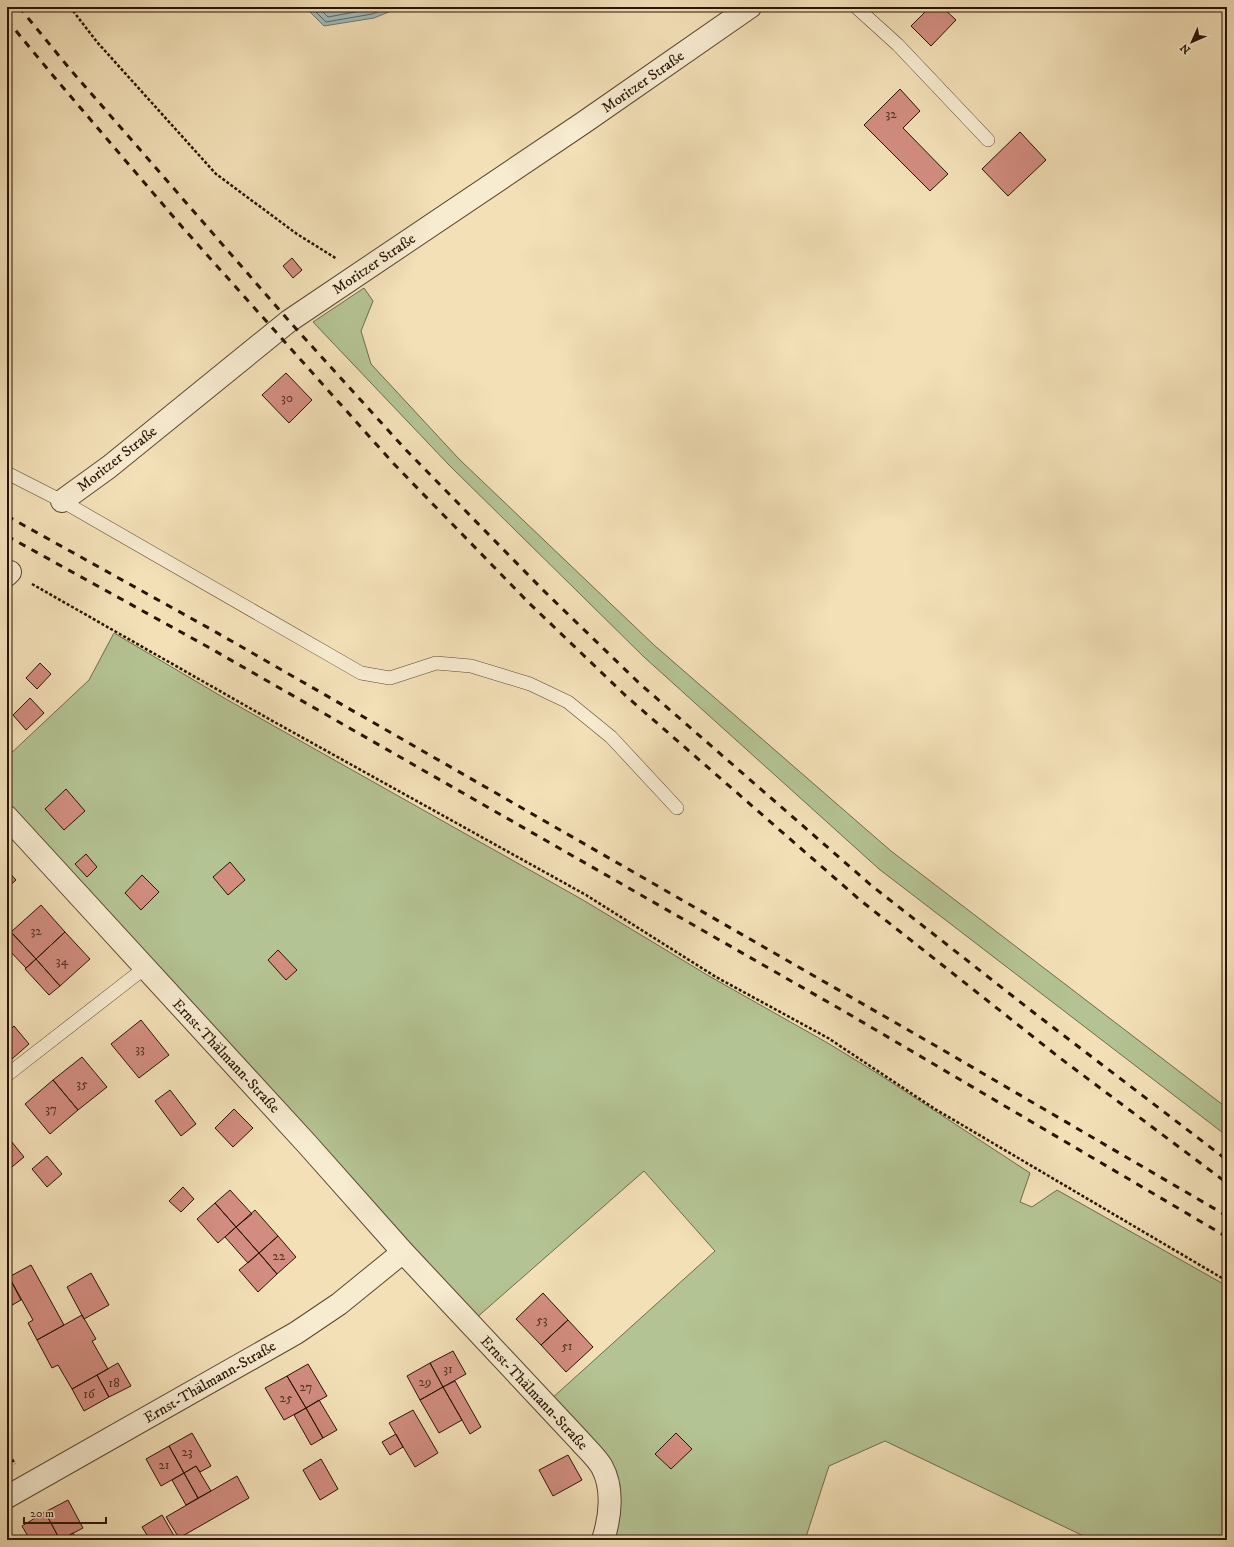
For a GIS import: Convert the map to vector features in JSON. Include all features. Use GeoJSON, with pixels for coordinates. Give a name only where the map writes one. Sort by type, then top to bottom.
{"type":"FeatureCollection","features":[{"type":"Feature","properties":{"kind":"street","name":"Moritzer Straße"},"geometry":{"type":"LineString","coordinates":[[62,501],[109,467],[279,328],[576,128],[750,7]]}},
{"type":"Feature","properties":{"kind":"street","name":"Ernst-Thälmann-Straße"},"geometry":{"type":"LineString","coordinates":[[7,817],[146,967],[171,997],[307,1144],[403,1252],[580,1441],[602,1467],[609,1486],[608,1524],[603,1540]]}},
{"type":"Feature","properties":{"kind":"street","name":"Ernst-Thälmann-Straße"},"geometry":{"type":"LineString","coordinates":[[7,1497],[296,1333],[340,1304],[403,1252]]}},
{"type":"Feature","properties":{"kind":"lane"},"geometry":{"type":"LineString","coordinates":[[856,7],[898,46],[988,140]]}},
{"type":"Feature","properties":{"kind":"lane","name":"Moritzer Straße"},"geometry":{"type":"LineString","coordinates":[[7,473],[62,501]]}},
{"type":"Feature","properties":{"kind":"lane"},"geometry":{"type":"LineString","coordinates":[[62,501],[361,673],[390,678],[436,663],[471,666],[530,684],[568,702],[611,737],[677,808]]}},
{"type":"Feature","properties":{"kind":"lane"},"geometry":{"type":"LineString","coordinates":[[7,1075],[146,967]]}},
{"type":"Feature","properties":{"kind":"path"},"geometry":{"type":"LineString","coordinates":[[70,7],[97,42],[216,174],[297,234],[359,273]]}},
{"type":"Feature","properties":{"kind":"path"},"geometry":{"type":"LineString","coordinates":[[9,573],[586,895],[716,977],[828,1038],[935,1109],[1227,1281]]}},
{"type":"Feature","properties":{"kind":"green space"},"geometry":{"type":"Polygon","coordinates":[[[364,288],[373,301],[361,331],[371,364],[459,459],[654,645],[891,851],[1227,1108],[1227,1136],[879,869],[644,657],[449,465],[313,322],[364,288]]]}},
{"type":"Feature","properties":{"kind":"green space"},"geometry":{"type":"Polygon","coordinates":[[[114,633],[226,699],[583,900],[709,976],[826,1042],[877,1073],[1030,1173],[1020,1202],[1032,1207],[1057,1190],[1227,1286],[1227,1540],[1092,1540],[885,1441],[829,1466],[805,1540],[616,1540],[620,1484],[602,1459],[550,1400],[715,1251],[644,1171],[475,1319],[7,803],[7,757],[89,680],[114,633]]]}},
{"type":"Feature","properties":{"kind":"water"},"geometry":{"type":"Polygon","coordinates":[[[305,7],[401,7],[374,18],[324,26],[305,7]]]}},
{"type":"Feature","properties":{"kind":"building"},"geometry":{"type":"Polygon","coordinates":[[[930,7],[942,7],[956,20],[931,46],[911,26],[930,7]]]}},
{"type":"Feature","properties":{"kind":"building"},"geometry":{"type":"Polygon","coordinates":[[[900,89],[920,111],[903,128],[948,174],[930,191],[864,125],[900,89]]]}},
{"type":"Feature","properties":{"kind":"building"},"geometry":{"type":"Polygon","coordinates":[[[1020,132],[1046,160],[1008,196],[982,169],[1020,132]]]}},
{"type":"Feature","properties":{"kind":"building"},"geometry":{"type":"Polygon","coordinates":[[[292,258],[302,270],[293,278],[283,266],[292,258]]]}},
{"type":"Feature","properties":{"kind":"building"},"geometry":{"type":"Polygon","coordinates":[[[286,373],[312,400],[289,423],[262,395],[286,373]]]}},
{"type":"Feature","properties":{"kind":"building"},"geometry":{"type":"Polygon","coordinates":[[[40,663],[51,674],[37,689],[26,678],[40,663]]]}},
{"type":"Feature","properties":{"kind":"building"},"geometry":{"type":"Polygon","coordinates":[[[30,698],[44,713],[26,730],[13,715],[30,698]]]}},
{"type":"Feature","properties":{"kind":"building"},"geometry":{"type":"Polygon","coordinates":[[[66,789],[85,811],[64,830],[45,809],[66,789]]]}},
{"type":"Feature","properties":{"kind":"building"},"geometry":{"type":"Polygon","coordinates":[[[86,854],[97,867],[87,877],[75,864],[86,854]]]}},
{"type":"Feature","properties":{"kind":"building"},"geometry":{"type":"Polygon","coordinates":[[[230,862],[245,880],[228,895],[213,877],[230,862]]]}},
{"type":"Feature","properties":{"kind":"building"},"geometry":{"type":"Polygon","coordinates":[[[7,870],[16,880],[7,888],[7,870]]]}},
{"type":"Feature","properties":{"kind":"building"},"geometry":{"type":"Polygon","coordinates":[[[142,875],[159,892],[141,910],[125,893],[142,875]]]}},
{"type":"Feature","properties":{"kind":"building"},"geometry":{"type":"Polygon","coordinates":[[[41,905],[65,932],[36,959],[11,932],[41,905]]]}},
{"type":"Feature","properties":{"kind":"building"},"geometry":{"type":"Polygon","coordinates":[[[65,932],[90,959],[60,986],[36,959],[65,932]]]}},
{"type":"Feature","properties":{"kind":"building"},"geometry":{"type":"Polygon","coordinates":[[[12,933],[36,959],[26,968],[7,948],[7,938],[12,933]]]}},
{"type":"Feature","properties":{"kind":"building"},"geometry":{"type":"Polygon","coordinates":[[[278,950],[297,970],[286,980],[268,960],[278,950]]]}},
{"type":"Feature","properties":{"kind":"building"},"geometry":{"type":"Polygon","coordinates":[[[36,959],[60,986],[49,995],[25,969],[36,959]]]}},
{"type":"Feature","properties":{"kind":"building"},"geometry":{"type":"Polygon","coordinates":[[[141,1020],[169,1055],[139,1078],[111,1044],[141,1020]]]}},
{"type":"Feature","properties":{"kind":"building"},"geometry":{"type":"Polygon","coordinates":[[[14,1026],[29,1044],[12,1059],[7,1053],[7,1033],[14,1026]]]}},
{"type":"Feature","properties":{"kind":"building"},"geometry":{"type":"Polygon","coordinates":[[[82,1057],[107,1087],[78,1110],[53,1080],[82,1057]]]}},
{"type":"Feature","properties":{"kind":"building"},"geometry":{"type":"Polygon","coordinates":[[[53,1080],[78,1110],[50,1134],[25,1104],[53,1080]]]}},
{"type":"Feature","properties":{"kind":"building"},"geometry":{"type":"Polygon","coordinates":[[[170,1090],[196,1124],[181,1136],[155,1101],[170,1090]]]}},
{"type":"Feature","properties":{"kind":"building"},"geometry":{"type":"Polygon","coordinates":[[[234,1109],[253,1128],[233,1147],[215,1128],[234,1109]]]}},
{"type":"Feature","properties":{"kind":"building"},"geometry":{"type":"Polygon","coordinates":[[[7,1136],[24,1157],[7,1171],[7,1136]]]}},
{"type":"Feature","properties":{"kind":"building"},"geometry":{"type":"Polygon","coordinates":[[[47,1156],[62,1174],[47,1187],[32,1169],[47,1156]]]}},
{"type":"Feature","properties":{"kind":"building"},"geometry":{"type":"Polygon","coordinates":[[[183,1187],[194,1199],[181,1212],[169,1201],[183,1187]]]}},
{"type":"Feature","properties":{"kind":"building"},"geometry":{"type":"Polygon","coordinates":[[[230,1190],[252,1214],[236,1227],[215,1203],[230,1190]]]}},
{"type":"Feature","properties":{"kind":"building"},"geometry":{"type":"Polygon","coordinates":[[[215,1203],[236,1227],[218,1243],[197,1219],[215,1203]]]}},
{"type":"Feature","properties":{"kind":"building"},"geometry":{"type":"Polygon","coordinates":[[[255,1210],[278,1236],[259,1253],[236,1227],[255,1210]]]}},
{"type":"Feature","properties":{"kind":"building"},"geometry":{"type":"Polygon","coordinates":[[[236,1227],[259,1253],[248,1263],[225,1237],[236,1227]]]}},
{"type":"Feature","properties":{"kind":"building"},"geometry":{"type":"Polygon","coordinates":[[[278,1236],[296,1257],[277,1274],[259,1253],[278,1236]]]}},
{"type":"Feature","properties":{"kind":"building"},"geometry":{"type":"Polygon","coordinates":[[[259,1253],[277,1274],[258,1292],[239,1270],[259,1253]]]}},
{"type":"Feature","properties":{"kind":"building"},"geometry":{"type":"Polygon","coordinates":[[[31,1265],[64,1325],[37,1340],[28,1323],[33,1320],[9,1277],[31,1265]]]}},
{"type":"Feature","properties":{"kind":"building"},"geometry":{"type":"Polygon","coordinates":[[[91,1273],[109,1305],[84,1319],[67,1287],[91,1273]]]}},
{"type":"Feature","properties":{"kind":"building"},"geometry":{"type":"Polygon","coordinates":[[[9,1277],[21,1300],[7,1308],[7,1278],[9,1277]]]}},
{"type":"Feature","properties":{"kind":"building"},"geometry":{"type":"Polygon","coordinates":[[[543,1293],[568,1320],[541,1345],[516,1319],[543,1293]]]}},
{"type":"Feature","properties":{"kind":"building"},"geometry":{"type":"Polygon","coordinates":[[[82,1315],[96,1339],[92,1341],[108,1369],[72,1389],[58,1365],[52,1368],[37,1340],[82,1315]]]}},
{"type":"Feature","properties":{"kind":"building"},"geometry":{"type":"Polygon","coordinates":[[[568,1320],[593,1347],[566,1372],[541,1345],[568,1320]]]}},
{"type":"Feature","properties":{"kind":"building"},"geometry":{"type":"Polygon","coordinates":[[[453,1351],[466,1374],[443,1387],[430,1363],[453,1351]]]}},
{"type":"Feature","properties":{"kind":"building"},"geometry":{"type":"Polygon","coordinates":[[[118,1363],[131,1386],[109,1397],[97,1375],[118,1363]]]}},
{"type":"Feature","properties":{"kind":"building"},"geometry":{"type":"Polygon","coordinates":[[[430,1363],[443,1387],[420,1400],[407,1376],[430,1363]]]}},
{"type":"Feature","properties":{"kind":"building"},"geometry":{"type":"Polygon","coordinates":[[[308,1364],[327,1396],[306,1408],[287,1376],[308,1364]]]}},
{"type":"Feature","properties":{"kind":"building"},"geometry":{"type":"Polygon","coordinates":[[[97,1375],[109,1397],[84,1411],[72,1389],[97,1375]]]}},
{"type":"Feature","properties":{"kind":"building"},"geometry":{"type":"Polygon","coordinates":[[[287,1376],[306,1408],[284,1420],[265,1388],[287,1376]]]}},
{"type":"Feature","properties":{"kind":"building"},"geometry":{"type":"Polygon","coordinates":[[[455,1381],[481,1427],[470,1434],[443,1387],[455,1381]]]}},
{"type":"Feature","properties":{"kind":"building"},"geometry":{"type":"Polygon","coordinates":[[[443,1387],[462,1420],[439,1433],[420,1400],[443,1387]]]}},
{"type":"Feature","properties":{"kind":"building"},"geometry":{"type":"Polygon","coordinates":[[[319,1400],[337,1430],[323,1438],[306,1408],[319,1400]]]}},
{"type":"Feature","properties":{"kind":"building"},"geometry":{"type":"Polygon","coordinates":[[[306,1408],[323,1438],[311,1445],[294,1415],[306,1408]]]}},
{"type":"Feature","properties":{"kind":"building"},"geometry":{"type":"Polygon","coordinates":[[[413,1410],[438,1453],[415,1467],[389,1423],[413,1410]]]}},
{"type":"Feature","properties":{"kind":"building"},"geometry":{"type":"Polygon","coordinates":[[[192,1433],[211,1466],[200,1472],[196,1466],[184,1473],[169,1446],[192,1433]]]}},
{"type":"Feature","properties":{"kind":"building"},"geometry":{"type":"Polygon","coordinates":[[[676,1433],[692,1449],[671,1469],[655,1454],[676,1433]]]}},
{"type":"Feature","properties":{"kind":"building"},"geometry":{"type":"Polygon","coordinates":[[[396,1434],[403,1447],[390,1455],[382,1442],[396,1434]]]}},
{"type":"Feature","properties":{"kind":"building"},"geometry":{"type":"Polygon","coordinates":[[[169,1446],[184,1473],[161,1486],[146,1459],[169,1446]]]}},
{"type":"Feature","properties":{"kind":"building"},"geometry":{"type":"Polygon","coordinates":[[[568,1455],[582,1480],[553,1496],[539,1470],[568,1455]]]}},
{"type":"Feature","properties":{"kind":"building"},"geometry":{"type":"Polygon","coordinates":[[[321,1459],[338,1489],[320,1500],[303,1470],[321,1459]]]}},
{"type":"Feature","properties":{"kind":"building"},"geometry":{"type":"Polygon","coordinates":[[[196,1466],[211,1491],[198,1498],[184,1473],[196,1466]]]}},
{"type":"Feature","properties":{"kind":"building"},"geometry":{"type":"Polygon","coordinates":[[[184,1473],[198,1498],[186,1505],[172,1480],[184,1473]]]}},
{"type":"Feature","properties":{"kind":"building"},"geometry":{"type":"Polygon","coordinates":[[[237,1476],[249,1498],[179,1538],[166,1517],[237,1476]]]}},
{"type":"Feature","properties":{"kind":"building"},"geometry":{"type":"Polygon","coordinates":[[[68,1500],[83,1528],[60,1540],[45,1512],[68,1500]]]}},
{"type":"Feature","properties":{"kind":"building"},"geometry":{"type":"Polygon","coordinates":[[[45,1512],[60,1540],[30,1540],[22,1526],[45,1512]]]}},
{"type":"Feature","properties":{"kind":"building"},"geometry":{"type":"Polygon","coordinates":[[[162,1515],[176,1539],[175,1540],[150,1540],[142,1527],[162,1515]]]}},
{"type":"Feature","properties":{"kind":"building"},"geometry":{"type":"Polygon","coordinates":[[[73,1533],[77,1540],[61,1540],[73,1533]]]}},
{"type":"Feature","properties":{"kind":"railway"},"geometry":{"type":"LineString","coordinates":[[19,7],[69,68],[289,321],[406,450],[542,589],[639,683],[872,886],[1033,1012],[1227,1160]]}},
{"type":"Feature","properties":{"kind":"railway"},"geometry":{"type":"LineString","coordinates":[[7,20],[183,228],[393,463],[528,602],[626,696],[860,900],[1060,1058],[1227,1183]]}},
{"type":"Feature","properties":{"kind":"railway"},"geometry":{"type":"LineString","coordinates":[[7,516],[214,631],[936,1046],[1227,1216]]}},
{"type":"Feature","properties":{"kind":"railway"},"geometry":{"type":"LineString","coordinates":[[7,536],[208,647],[847,1013],[1227,1237]]}}]}
